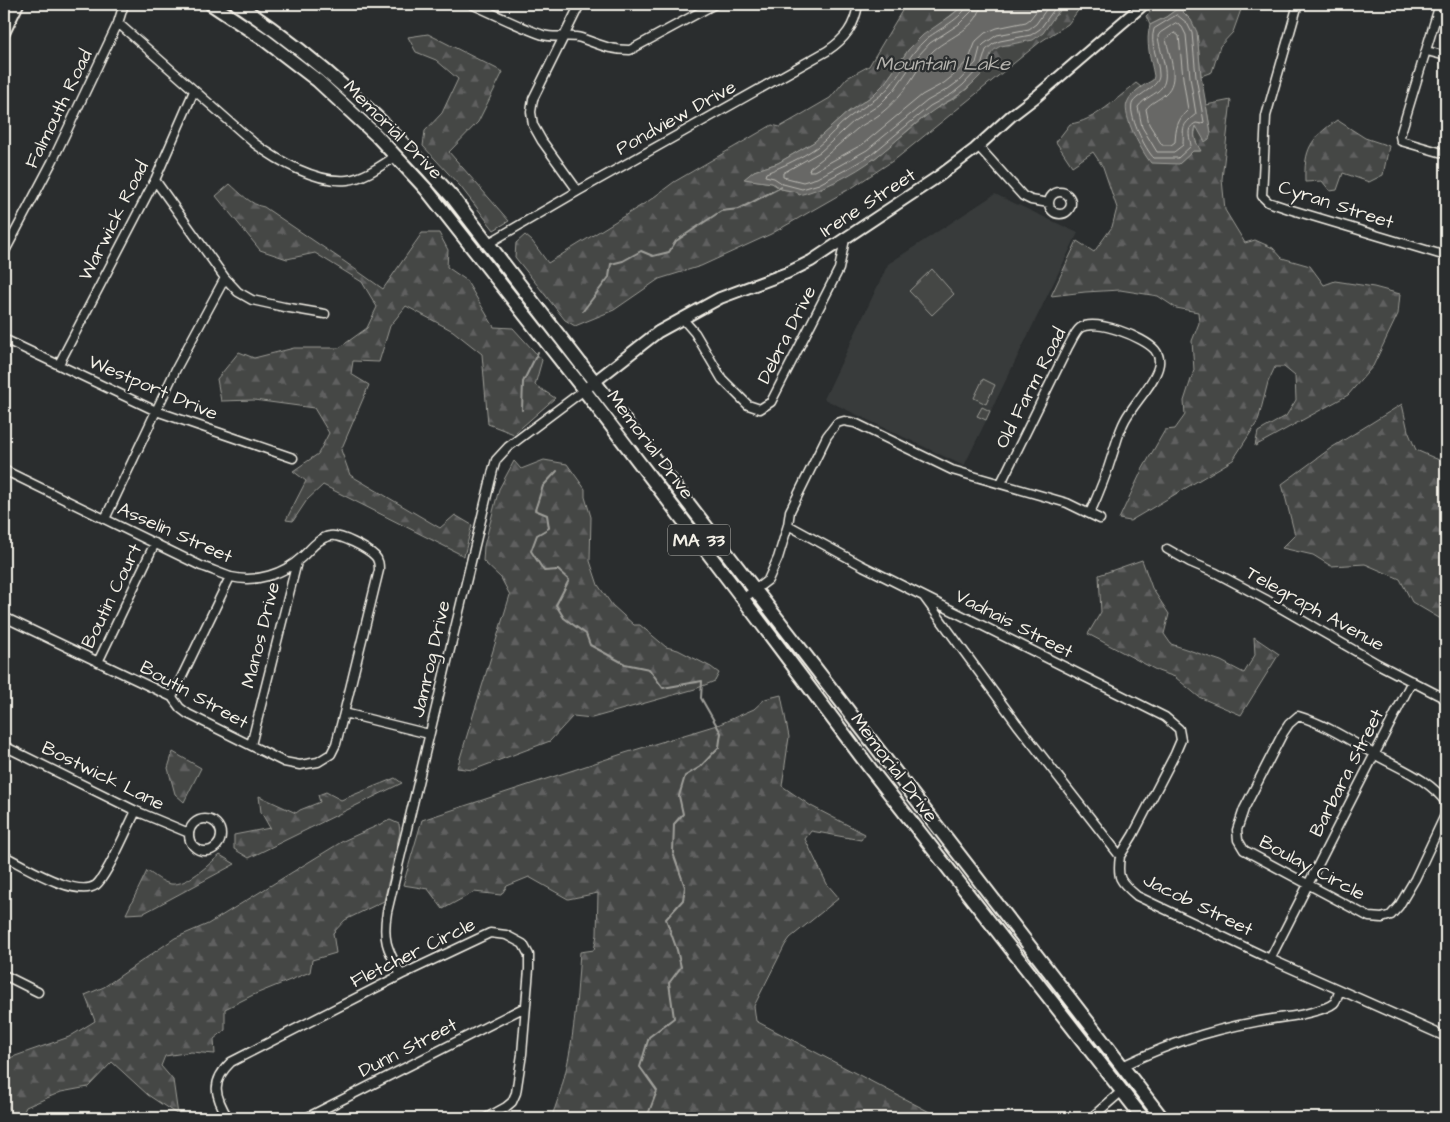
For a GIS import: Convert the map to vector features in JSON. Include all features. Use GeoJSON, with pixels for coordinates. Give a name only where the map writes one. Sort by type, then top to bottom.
{"type":"FeatureCollection","features":[{"type":"Feature","properties":{"kind":"main road","name":"Memorial Drive"},"geometry":{"type":"LineString","coordinates":[[211,4],[262,38],[318,82],[396,156],[448,216],[584,390],[872,771],[1143,1118]]}},
{"type":"Feature","properties":{"kind":"main road","name":"Memorial Drive"},"geometry":{"type":"LineString","coordinates":[[237,4],[304,52],[369,108],[433,174],[489,243],[1162,1118]]}},
{"type":"Feature","properties":{"kind":"main road"},"geometry":{"type":"LineString","coordinates":[[996,931],[1008,918]]}},
{"type":"Feature","properties":{"kind":"street"},"geometry":{"type":"LineString","coordinates":[[4,33],[18,4]]}},
{"type":"Feature","properties":{"kind":"street","name":"Falmouth Road"},"geometry":{"type":"LineString","coordinates":[[4,253],[52,162],[118,23],[124,4]]}},
{"type":"Feature","properties":{"kind":"street"},"geometry":{"type":"LineString","coordinates":[[471,4],[542,34],[563,38],[580,38],[601,47],[617,50],[630,50],[715,4]]}},
{"type":"Feature","properties":{"kind":"street"},"geometry":{"type":"LineString","coordinates":[[578,191],[542,141],[533,125],[531,112],[533,99],[580,4]]}},
{"type":"Feature","properties":{"kind":"street","name":"Pondview Drive"},"geometry":{"type":"LineString","coordinates":[[489,243],[827,52],[840,42],[850,29],[856,16],[858,4]]}},
{"type":"Feature","properties":{"kind":"street","name":"Irene Street"},"geometry":{"type":"LineString","coordinates":[[584,390],[658,332],[720,298],[787,273],[811,260],[939,176],[978,146],[1144,4]]}},
{"type":"Feature","properties":{"kind":"street","name":"Cyran Street"},"geometry":{"type":"LineString","coordinates":[[1298,4],[1266,116],[1262,196],[1268,202],[1292,210],[1446,256]]}},
{"type":"Feature","properties":{"kind":"street"},"geometry":{"type":"LineString","coordinates":[[1440,4],[1400,136],[1401,141],[1446,154]]}},
{"type":"Feature","properties":{"kind":"street"},"geometry":{"type":"LineString","coordinates":[[118,23],[264,151],[290,165],[310,174],[332,179],[348,180],[366,173],[396,156]]}},
{"type":"Feature","properties":{"kind":"street"},"geometry":{"type":"LineString","coordinates":[[1426,51],[1446,56]]}},
{"type":"Feature","properties":{"kind":"street","name":"Warwick Road"},"geometry":{"type":"LineString","coordinates":[[59,364],[155,180],[194,91]]}},
{"type":"Feature","properties":{"kind":"street"},"geometry":{"type":"LineString","coordinates":[[978,146],[1023,196],[1031,200],[1049,202]]}},
{"type":"Feature","properties":{"kind":"street"},"geometry":{"type":"LineString","coordinates":[[155,180],[225,278],[238,292],[252,300],[325,314]]}},
{"type":"Feature","properties":{"kind":"street","name":"Debra Drive"},"geometry":{"type":"LineString","coordinates":[[682,318],[694,333],[722,379],[748,405],[760,409],[771,402],[839,269],[845,239]]}},
{"type":"Feature","properties":{"kind":"street"},"geometry":{"type":"LineString","coordinates":[[105,519],[156,411],[202,319],[225,278]]}},
{"type":"Feature","properties":{"kind":"street","name":"Old Farm Road"},"geometry":{"type":"LineString","coordinates":[[1002,483],[1068,347],[1080,328],[1088,325],[1103,326],[1116,330],[1138,338],[1155,350],[1159,358],[1158,369],[1122,426],[1090,513]]}},
{"type":"Feature","properties":{"kind":"street","name":"Westport Drive"},"geometry":{"type":"LineString","coordinates":[[4,338],[156,411],[293,458]]}},
{"type":"Feature","properties":{"kind":"street","name":"Jamrog Drive"},"geometry":{"type":"LineString","coordinates":[[401,975],[386,944],[384,933],[386,921],[490,477],[496,460],[511,444],[584,390]]}},
{"type":"Feature","properties":{"kind":"street"},"geometry":{"type":"LineString","coordinates":[[743,599],[768,580],[778,558],[790,511],[827,436],[837,424],[844,421],[855,422],[952,470],[1067,503],[1100,519]]}},
{"type":"Feature","properties":{"kind":"street","name":"Asselin Street"},"geometry":{"type":"LineString","coordinates":[[4,470],[202,566],[230,577],[251,578],[267,576],[286,569],[327,536],[334,535],[346,539],[371,553],[379,563],[379,570],[344,713]]}},
{"type":"Feature","properties":{"kind":"street","name":"Vadnais Street"},"geometry":{"type":"LineString","coordinates":[[788,524],[924,596],[1149,708],[1169,720],[1180,730],[1181,740],[1175,754],[1120,856]]}},
{"type":"Feature","properties":{"kind":"street","name":"Boutin Court"},"geometry":{"type":"LineString","coordinates":[[98,662],[155,543]]}},
{"type":"Feature","properties":{"kind":"street","name":"Telegraph Avenue"},"geometry":{"type":"LineString","coordinates":[[1167,548],[1190,562],[1216,573],[1265,599],[1378,664],[1446,699]]}},
{"type":"Feature","properties":{"kind":"street","name":"Manos Drive"},"geometry":{"type":"LineString","coordinates":[[251,745],[297,562]]}},
{"type":"Feature","properties":{"kind":"street"},"geometry":{"type":"LineString","coordinates":[[172,697],[230,577]]}},
{"type":"Feature","properties":{"kind":"street"},"geometry":{"type":"LineString","coordinates":[[924,596],[1016,724],[1120,856]]}},
{"type":"Feature","properties":{"kind":"street","name":"Boutin Street"},"geometry":{"type":"LineString","coordinates":[[4,618],[172,697],[180,708],[188,714],[289,764],[300,765],[318,762],[326,758],[332,751],[344,713]]}},
{"type":"Feature","properties":{"kind":"street","name":"Barbara Street"},"geometry":{"type":"LineString","coordinates":[[1270,959],[1309,886],[1412,680]]}},
{"type":"Feature","properties":{"kind":"street"},"geometry":{"type":"LineString","coordinates":[[344,713],[429,734]]}},
{"type":"Feature","properties":{"kind":"street","name":"Boulay Circle"},"geometry":{"type":"LineString","coordinates":[[1446,802],[1440,794],[1425,782],[1313,720],[1298,716],[1283,733],[1257,781],[1237,830],[1238,840],[1244,850],[1309,886],[1369,917],[1382,918],[1391,915],[1399,906],[1415,879],[1446,813]]}},
{"type":"Feature","properties":{"kind":"street","name":"Bostwick Lane"},"geometry":{"type":"LineString","coordinates":[[4,746],[136,811],[189,833]]}},
{"type":"Feature","properties":{"kind":"street"},"geometry":{"type":"LineString","coordinates":[[4,856],[66,886],[80,889],[91,887],[98,882],[109,867],[136,811]]}},
{"type":"Feature","properties":{"kind":"street","name":"Bostwick Lane"},"geometry":{"type":"LineString","coordinates":[[206,818],[217,824],[222,835],[217,846],[206,851],[197,849],[192,845],[189,833],[194,822],[206,818]]}},
{"type":"Feature","properties":{"kind":"street","name":"Jacob Street"},"geometry":{"type":"LineString","coordinates":[[1120,856],[1119,877],[1126,887],[1137,896],[1270,959],[1446,1037]]}},
{"type":"Feature","properties":{"kind":"street","name":"Fletcher Circle"},"geometry":{"type":"LineString","coordinates":[[228,1118],[218,1098],[216,1087],[220,1075],[231,1062],[480,937],[490,933],[502,933],[523,944],[529,955],[522,1054],[516,1093],[512,1102],[486,1118]]}},
{"type":"Feature","properties":{"kind":"street"},"geometry":{"type":"LineString","coordinates":[[4,975],[38,992]]}},
{"type":"Feature","properties":{"kind":"street"},"geometry":{"type":"LineString","coordinates":[[1122,1066],[1160,1048],[1214,1030],[1263,1020],[1295,1016],[1324,1008],[1334,1003],[1340,990]]}},
{"type":"Feature","properties":{"kind":"street","name":"Dunn Street"},"geometry":{"type":"LineString","coordinates":[[306,1118],[525,1006]]}},
{"type":"Feature","properties":{"kind":"street"},"geometry":{"type":"LineString","coordinates":[[1091,1118],[1122,1091]]}},
{"type":"Feature","properties":{"kind":"shaded area"},"geometry":{"type":"Polygon","coordinates":[[[995,194],[1078,233],[964,466],[824,399],[888,264],[995,194]]]}},
{"type":"Feature","properties":{"kind":"green space"},"geometry":{"type":"Polygon","coordinates":[[[906,4],[965,4],[909,49],[885,83],[872,96],[848,112],[814,142],[778,163],[754,171],[745,179],[772,183],[781,189],[797,192],[821,189],[874,159],[933,110],[967,89],[986,69],[990,53],[996,48],[1058,14],[1063,4],[1083,4],[1068,24],[1040,42],[897,158],[853,187],[771,234],[701,266],[659,279],[614,310],[575,326],[565,320],[515,257],[516,243],[525,235],[532,241],[548,263],[650,200],[674,182],[772,125],[780,127],[830,98],[847,78],[869,66],[906,4]]]}},
{"type":"Feature","properties":{"kind":"green space"},"geometry":{"type":"Polygon","coordinates":[[[1159,4],[1243,4],[1233,32],[1220,46],[1212,72],[1201,76],[1197,33],[1177,9],[1150,25],[1146,16],[1159,4]]]}},
{"type":"Feature","properties":{"kind":"green space"},"geometry":{"type":"Polygon","coordinates":[[[428,34],[503,72],[478,122],[449,152],[509,221],[494,230],[460,186],[423,146],[425,131],[442,113],[458,79],[436,60],[416,52],[408,37],[428,34]]]}},
{"type":"Feature","properties":{"kind":"green space"},"geometry":{"type":"Polygon","coordinates":[[[1136,83],[1141,87],[1130,98],[1179,164],[1193,151],[1200,151],[1195,136],[1197,126],[1211,133],[1206,105],[1231,100],[1222,179],[1225,210],[1245,243],[1255,240],[1273,248],[1282,258],[1310,266],[1324,285],[1335,281],[1374,287],[1400,294],[1398,314],[1373,366],[1348,395],[1255,446],[1258,432],[1286,416],[1296,400],[1295,376],[1284,367],[1275,367],[1268,382],[1258,421],[1233,460],[1130,521],[1119,519],[1142,470],[1165,430],[1175,429],[1185,415],[1184,401],[1194,370],[1192,341],[1199,323],[1198,312],[1176,308],[1158,296],[1120,290],[1051,296],[1077,241],[1094,252],[1112,227],[1117,208],[1103,167],[1093,152],[1072,166],[1056,142],[1070,124],[1097,114],[1136,83]]]}},
{"type":"Feature","properties":{"kind":"green space"},"geometry":{"type":"Polygon","coordinates":[[[1337,120],[1365,138],[1389,146],[1383,175],[1369,182],[1343,173],[1337,190],[1330,191],[1322,181],[1305,182],[1306,161],[1310,146],[1320,133],[1337,120]]]}},
{"type":"Feature","properties":{"kind":"green space"},"geometry":{"type":"Polygon","coordinates":[[[230,184],[250,201],[264,207],[383,289],[422,233],[439,233],[448,250],[447,267],[466,280],[494,327],[513,328],[542,360],[535,385],[555,398],[514,434],[488,424],[482,354],[453,331],[406,306],[390,326],[379,362],[353,361],[351,374],[369,385],[341,450],[350,475],[440,528],[455,515],[472,525],[464,556],[323,485],[307,500],[293,521],[286,520],[306,481],[293,471],[318,454],[329,433],[314,408],[254,400],[221,401],[217,379],[239,352],[254,358],[294,348],[339,348],[367,328],[377,307],[362,282],[315,253],[287,259],[260,250],[216,196],[230,184]]]}},
{"type":"Feature","properties":{"kind":"green space"},"geometry":{"type":"Polygon","coordinates":[[[932,269],[954,294],[932,315],[909,291],[932,269]]]}},
{"type":"Feature","properties":{"kind":"green space"},"geometry":{"type":"Polygon","coordinates":[[[983,379],[995,385],[986,404],[974,398],[983,379]]]}},
{"type":"Feature","properties":{"kind":"green space"},"geometry":{"type":"Polygon","coordinates":[[[1402,404],[1408,431],[1416,450],[1446,463],[1446,622],[1412,602],[1400,579],[1365,564],[1331,566],[1313,555],[1282,548],[1295,535],[1282,484],[1331,448],[1402,404]]]}},
{"type":"Feature","properties":{"kind":"green space"},"geometry":{"type":"Polygon","coordinates":[[[982,407],[990,411],[986,420],[977,416],[982,407]]]}},
{"type":"Feature","properties":{"kind":"green space"},"geometry":{"type":"Polygon","coordinates":[[[544,460],[567,464],[585,489],[585,497],[591,517],[590,561],[598,585],[612,605],[634,625],[640,625],[666,647],[678,650],[719,673],[715,681],[695,689],[592,718],[573,716],[550,741],[473,770],[457,768],[510,595],[501,578],[483,561],[484,546],[499,489],[514,461],[521,469],[544,460]]]}},
{"type":"Feature","properties":{"kind":"green space"},"geometry":{"type":"Polygon","coordinates":[[[1142,560],[1152,588],[1169,614],[1164,634],[1171,644],[1221,661],[1244,673],[1255,655],[1254,637],[1279,654],[1241,715],[1199,697],[1175,677],[1158,671],[1088,634],[1101,612],[1099,575],[1142,560]]]}},
{"type":"Feature","properties":{"kind":"green space"},"geometry":{"type":"Polygon","coordinates":[[[781,695],[789,737],[782,786],[811,806],[865,834],[861,840],[811,831],[805,839],[827,884],[839,898],[790,938],[785,945],[754,1006],[756,1021],[941,1118],[551,1118],[569,1057],[575,1016],[580,952],[594,950],[597,935],[598,893],[568,899],[529,877],[507,886],[501,895],[474,892],[443,909],[428,889],[403,885],[422,820],[625,753],[720,724],[754,709],[765,699],[781,695]]]}},
{"type":"Feature","properties":{"kind":"green space"},"geometry":{"type":"Polygon","coordinates":[[[173,752],[201,768],[184,802],[175,794],[168,768],[173,752]]]}},
{"type":"Feature","properties":{"kind":"green space"},"geometry":{"type":"Polygon","coordinates":[[[395,778],[402,783],[249,858],[234,849],[234,835],[270,828],[261,812],[259,796],[296,813],[320,802],[318,795],[326,792],[341,800],[395,778]]]}},
{"type":"Feature","properties":{"kind":"green space"},"geometry":{"type":"Polygon","coordinates":[[[390,820],[399,824],[400,832],[384,901],[345,920],[333,933],[336,953],[312,960],[310,972],[253,995],[225,1009],[225,1030],[214,1039],[215,1054],[191,1052],[165,1056],[161,1066],[173,1080],[178,1115],[148,1095],[112,1062],[88,1087],[61,1092],[26,1107],[21,1117],[9,1114],[4,1116],[4,1060],[69,1037],[95,1021],[85,995],[104,987],[175,938],[208,924],[343,841],[390,820]]]}},
{"type":"Feature","properties":{"kind":"green space"},"geometry":{"type":"Polygon","coordinates":[[[220,855],[235,864],[144,913],[126,914],[147,871],[165,882],[177,884],[197,874],[220,855]]]}},
{"type":"Feature","properties":{"kind":"water","name":"Mountain Lake"},"geometry":{"type":"Polygon","coordinates":[[[965,4],[1063,4],[1043,33],[1033,40],[1001,46],[993,51],[985,70],[968,87],[926,115],[875,158],[848,175],[829,185],[799,195],[797,192],[781,189],[772,183],[744,179],[754,171],[778,163],[814,142],[848,112],[872,96],[885,83],[909,49],[923,35],[965,4]]]}},
{"type":"Feature","properties":{"kind":"water"},"geometry":{"type":"Polygon","coordinates":[[[1180,9],[1191,20],[1197,32],[1201,76],[1211,133],[1209,139],[1205,142],[1196,126],[1196,142],[1201,151],[1193,151],[1179,164],[1151,163],[1138,143],[1130,125],[1126,109],[1127,103],[1135,92],[1153,80],[1154,76],[1148,45],[1150,25],[1180,9]]]}},
{"type":"Feature","properties":{"kind":"waterway"},"geometry":{"type":"LineString","coordinates":[[583,311],[609,277],[611,264],[623,261],[641,251],[653,256],[669,252],[676,241],[721,211],[739,209],[781,187]]}},
{"type":"Feature","properties":{"kind":"waterway"},"geometry":{"type":"LineString","coordinates":[[522,410],[523,382],[538,352]]}},
{"type":"Feature","properties":{"kind":"waterway"},"geometry":{"type":"LineString","coordinates":[[557,471],[543,486],[535,510],[547,515],[549,528],[537,535],[531,551],[544,571],[558,570],[569,580],[556,605],[564,618],[586,634],[590,645],[625,664],[649,669],[663,688],[702,681],[701,698],[721,733],[719,747],[700,767],[685,776],[679,796],[683,814],[674,824],[673,853],[685,887],[683,900],[666,919],[681,967],[669,983],[674,1018],[649,1037],[640,1067],[657,1091],[645,1118]]}}]}
